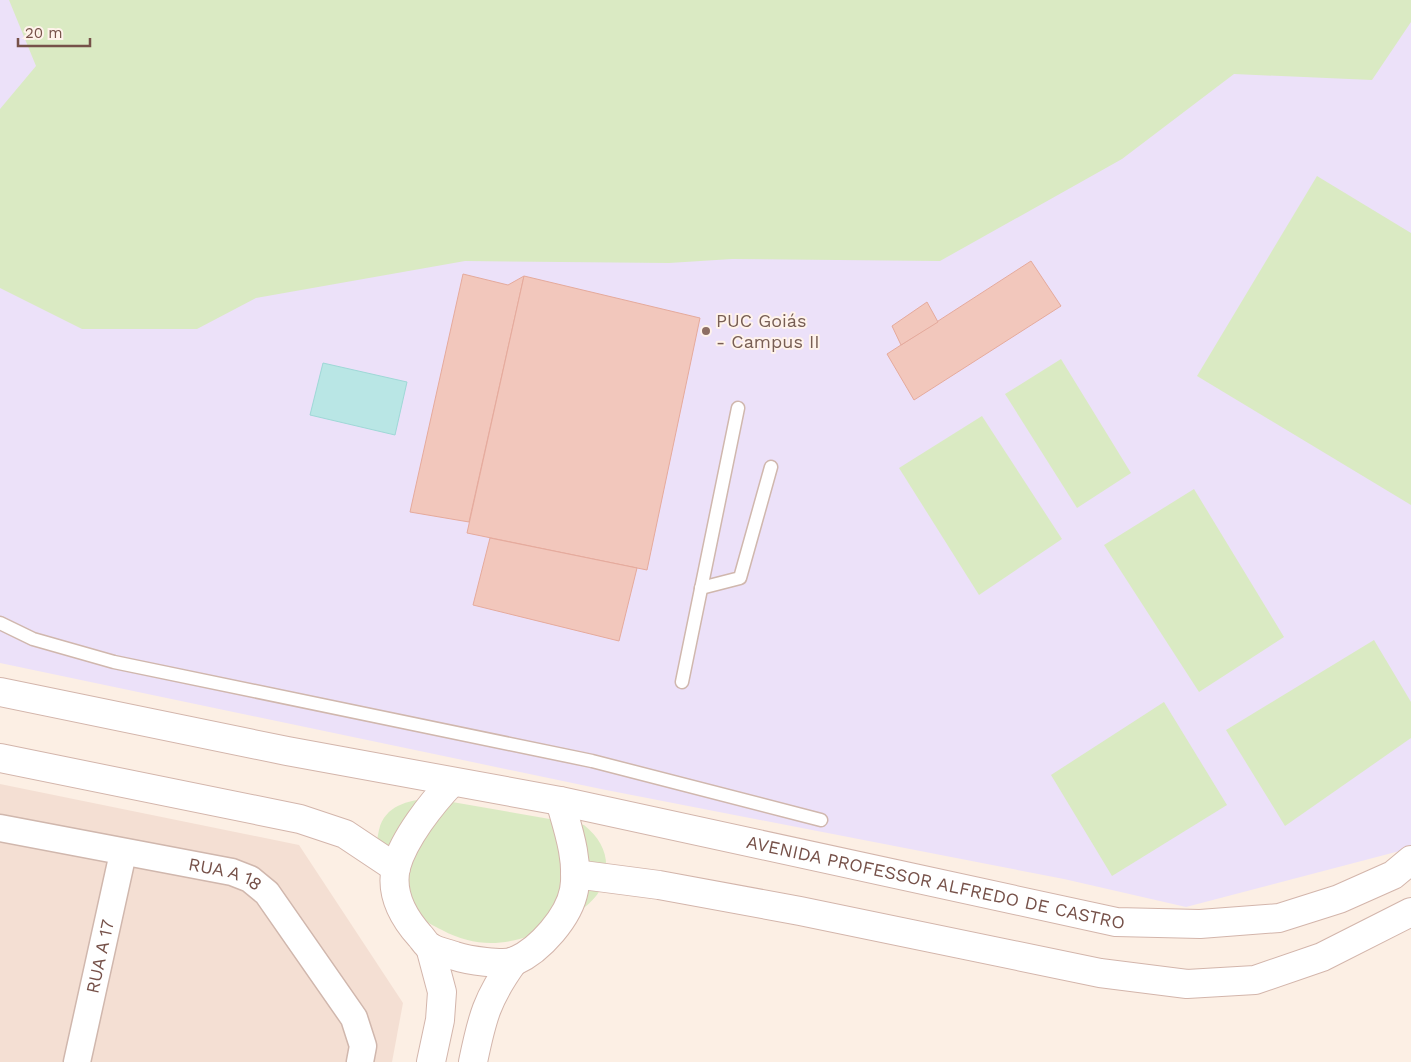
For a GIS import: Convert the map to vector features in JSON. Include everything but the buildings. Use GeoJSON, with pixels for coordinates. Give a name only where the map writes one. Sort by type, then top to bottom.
{"type":"FeatureCollection","features":[{"type":"Feature","properties":{"kind":"main road","name":"AVENIDA PROFESSOR ALFREDO DE CASTRO"},"geometry":{"type":"LineString","coordinates":[[0,692],[287,751],[560,800],[1116,922],[1200,924],[1279,918],[1339,899],[1393,875],[1411,860]]}},
{"type":"Feature","properties":{"kind":"main road"},"geometry":{"type":"LineString","coordinates":[[0,758],[300,819],[345,834],[396,868]]}},
{"type":"Feature","properties":{"kind":"main road"},"geometry":{"type":"LineString","coordinates":[[431,1062],[440,1020],[442,992],[430,947],[407,921],[396,895],[396,868],[428,810],[452,782]]}},
{"type":"Feature","properties":{"kind":"main road"},"geometry":{"type":"LineString","coordinates":[[473,1062],[482,1020],[491,996],[514,961],[548,937],[565,913],[574,891],[573,851],[560,800]]}},
{"type":"Feature","properties":{"kind":"main road"},"geometry":{"type":"LineString","coordinates":[[575,874],[659,885],[800,911],[1100,973],[1187,984],[1255,980],[1322,957],[1411,912]]}},
{"type":"Feature","properties":{"kind":"main road"},"geometry":{"type":"LineString","coordinates":[[430,947],[471,961],[514,961]]}},
{"type":"Feature","properties":{"kind":"street","name":"RUA A 18"},"geometry":{"type":"LineString","coordinates":[[0,828],[123,853],[232,872],[250,879],[267,893],[354,1018],[362,1054]]}},
{"type":"Feature","properties":{"kind":"street","name":"RUA A 17"},"geometry":{"type":"LineString","coordinates":[[77,1062],[123,853]]}},
{"type":"Feature","properties":{"kind":"lane"},"geometry":{"type":"LineString","coordinates":[[682,682],[738,408]]}},
{"type":"Feature","properties":{"kind":"lane"},"geometry":{"type":"LineString","coordinates":[[701,588],[740,578],[771,467]]}},
{"type":"Feature","properties":{"kind":"lane"},"geometry":{"type":"LineString","coordinates":[[0,623],[34,638],[114,662],[592,761],[821,820]]}},
{"type":"Feature","properties":{"kind":"shaded area","name":"PUC Goiás - Campus II"},"geometry":{"type":"Polygon","coordinates":[[[0,0],[1411,0],[1411,848],[1186,907],[1064,879],[601,789],[0,663],[0,0]]]}},
{"type":"Feature","properties":{"kind":"shaded area"},"geometry":{"type":"Polygon","coordinates":[[[0,784],[299,845],[403,1003],[392,1062],[0,1062],[0,784]]]}},
{"type":"Feature","properties":{"kind":"green space"},"geometry":{"type":"Polygon","coordinates":[[[9,0],[1411,0],[1411,22],[1372,80],[1234,74],[1122,159],[940,261],[732,259],[669,263],[465,261],[256,298],[197,329],[82,329],[0,288],[0,109],[36,66],[9,0]]]}},
{"type":"Feature","properties":{"kind":"green space"},"geometry":{"type":"Polygon","coordinates":[[[1317,176],[1411,233],[1411,505],[1197,376],[1317,176]]]}},
{"type":"Feature","properties":{"kind":"green space"},"geometry":{"type":"Polygon","coordinates":[[[1061,359],[1131,473],[1077,508],[1005,394],[1061,359]]]}},
{"type":"Feature","properties":{"kind":"green space"},"geometry":{"type":"Polygon","coordinates":[[[982,416],[1062,539],[979,595],[899,468],[982,416]]]}},
{"type":"Feature","properties":{"kind":"green space"},"geometry":{"type":"Polygon","coordinates":[[[1194,489],[1284,637],[1199,692],[1104,545],[1194,489]]]}},
{"type":"Feature","properties":{"kind":"green space"},"geometry":{"type":"Polygon","coordinates":[[[1374,640],[1411,702],[1411,738],[1285,826],[1226,730],[1374,640]]]}},
{"type":"Feature","properties":{"kind":"green space"},"geometry":{"type":"Polygon","coordinates":[[[1164,702],[1227,805],[1112,876],[1051,775],[1164,702]]]}},
{"type":"Feature","properties":{"kind":"green space"},"geometry":{"type":"Polygon","coordinates":[[[429,798],[584,825],[602,846],[606,870],[601,888],[592,901],[572,916],[524,938],[496,943],[483,943],[456,936],[436,927],[419,916],[414,909],[377,844],[379,830],[386,815],[398,806],[429,798]]]}},
{"type":"Feature","properties":{"kind":"water"},"geometry":{"type":"Polygon","coordinates":[[[323,363],[407,382],[395,435],[310,415],[323,363]]]}},
{"type":"Feature","properties":{"kind":"place","name":"PUC Goiás - Campus II"},"geometry":{"type":"Point","coordinates":[706,331]}}]}
